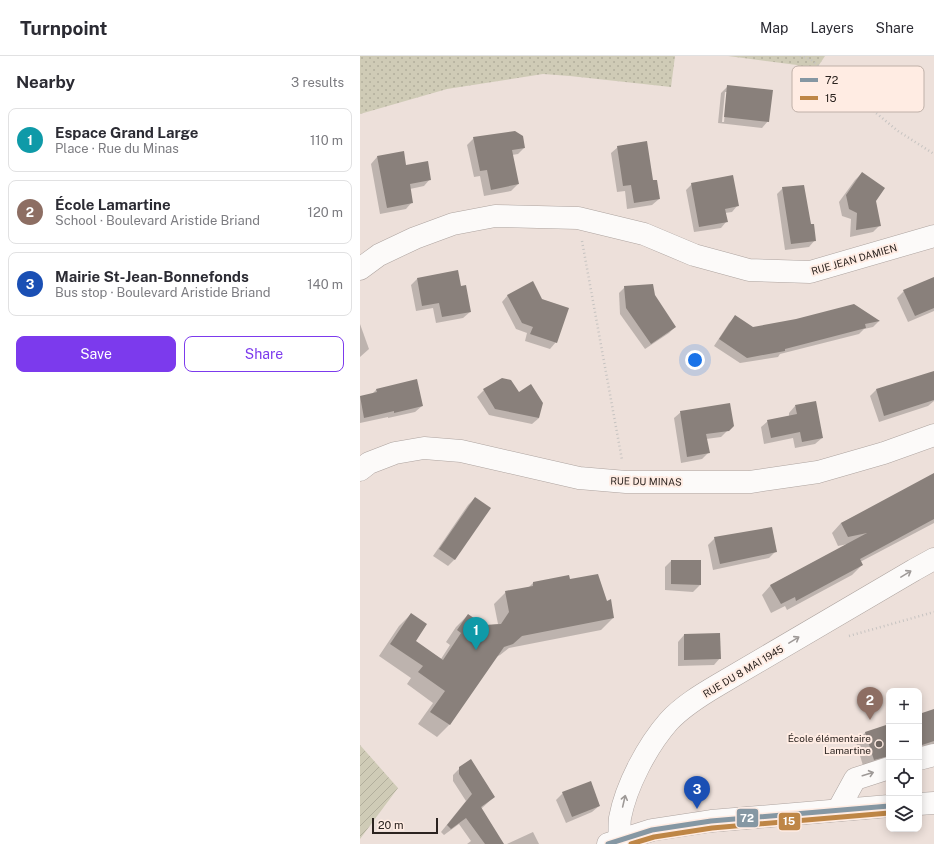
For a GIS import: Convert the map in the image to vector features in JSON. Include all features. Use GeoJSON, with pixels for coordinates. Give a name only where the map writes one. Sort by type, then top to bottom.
{"type":"FeatureCollection","features":[{"type":"Feature","properties":{"kind":"street","name":"RUE JEAN DAMIEN"},"geometry":{"type":"LineString","coordinates":[[360,268],[379,256],[415,238],[453,224],[494,216],[578,218],[644,234],[694,255],[749,270],[810,272],[934,236]]}},
{"type":"Feature","properties":{"kind":"street","name":"RUE DU MINAS"},"geometry":{"type":"LineString","coordinates":[[360,470],[369,463],[395,453],[424,448],[461,451],[579,478],[626,482],[750,482],[818,472],[884,453],[934,435]]}},
{"type":"Feature","properties":{"kind":"street","name":"RUE DU 8 MAI 1945"},"geometry":{"type":"LineString","coordinates":[[614,842],[626,794],[637,770],[653,743],[669,721],[692,701],[718,684],[934,559]]}},
{"type":"Feature","properties":{"kind":"street"},"geometry":{"type":"LineString","coordinates":[[922,758],[934,755]]}},
{"type":"Feature","properties":{"kind":"street"},"geometry":{"type":"LineString","coordinates":[[838,810],[855,779],[886,769]]}},
{"type":"Feature","properties":{"kind":"street"},"geometry":{"type":"LineString","coordinates":[[922,804],[934,803]]}},
{"type":"Feature","properties":{"kind":"street"},"geometry":{"type":"LineString","coordinates":[[614,842],[655,837],[711,821],[886,806]]}},
{"type":"Feature","properties":{"kind":"path"},"geometry":{"type":"LineString","coordinates":[[800,56],[810,60],[817,66]]}},
{"type":"Feature","properties":{"kind":"path"},"geometry":{"type":"LineString","coordinates":[[874,112],[898,131],[934,154]]}},
{"type":"Feature","properties":{"kind":"path"},"geometry":{"type":"LineString","coordinates":[[578,218],[626,482]]}},
{"type":"Feature","properties":{"kind":"path"},"geometry":{"type":"LineString","coordinates":[[848,636],[934,612]]}},
{"type":"Feature","properties":{"kind":"shaded area"},"geometry":{"type":"Polygon","coordinates":[[[360,56],[675,56],[671,87],[543,74],[447,89],[360,114],[360,56]]]}},
{"type":"Feature","properties":{"kind":"shaded area"},"geometry":{"type":"Polygon","coordinates":[[[728,56],[825,56],[818,66],[797,65],[728,56]]]}},
{"type":"Feature","properties":{"kind":"shaded area"},"geometry":{"type":"Polygon","coordinates":[[[360,745],[398,788],[360,839],[360,745]]]}},
{"type":"Feature","properties":{"kind":"building"},"geometry":{"type":"Polygon","coordinates":[[[727,85],[773,90],[769,122],[724,117],[727,85]]]}},
{"type":"Feature","properties":{"kind":"building"},"geometry":{"type":"Polygon","coordinates":[[[515,131],[523,136],[525,148],[512,150],[519,184],[491,190],[487,170],[480,171],[473,137],[515,131]]]}},
{"type":"Feature","properties":{"kind":"building"},"geometry":{"type":"Polygon","coordinates":[[[647,141],[653,180],[657,180],[660,199],[634,203],[631,185],[623,186],[617,146],[647,141]]]}},
{"type":"Feature","properties":{"kind":"building"},"geometry":{"type":"Polygon","coordinates":[[[404,151],[406,165],[428,161],[431,180],[410,184],[413,203],[387,208],[377,156],[404,151]]]}},
{"type":"Feature","properties":{"kind":"building"},"geometry":{"type":"Polygon","coordinates":[[[862,172],[885,188],[876,201],[881,226],[856,230],[857,213],[849,209],[846,195],[862,172]]]}},
{"type":"Feature","properties":{"kind":"building"},"geometry":{"type":"Polygon","coordinates":[[[733,175],[739,206],[725,209],[728,222],[699,227],[691,183],[733,175]]]}},
{"type":"Feature","properties":{"kind":"building"},"geometry":{"type":"Polygon","coordinates":[[[804,185],[811,224],[814,224],[816,241],[791,244],[782,187],[804,185]]]}},
{"type":"Feature","properties":{"kind":"building"},"geometry":{"type":"Polygon","coordinates":[[[458,270],[461,286],[466,285],[471,312],[442,317],[439,303],[422,306],[417,278],[458,270]]]}},
{"type":"Feature","properties":{"kind":"building"},"geometry":{"type":"Polygon","coordinates":[[[934,277],[934,308],[915,316],[903,290],[934,277]]]}},
{"type":"Feature","properties":{"kind":"building"},"geometry":{"type":"Polygon","coordinates":[[[533,281],[542,299],[569,308],[557,343],[530,334],[533,327],[522,323],[507,295],[533,281]]]}},
{"type":"Feature","properties":{"kind":"building"},"geometry":{"type":"Polygon","coordinates":[[[653,284],[655,295],[676,327],[651,344],[626,308],[624,286],[653,284]]]}},
{"type":"Feature","properties":{"kind":"building"},"geometry":{"type":"Polygon","coordinates":[[[854,304],[880,321],[865,324],[866,328],[785,349],[785,351],[747,358],[719,339],[735,315],[753,327],[796,319],[854,304]]]}},
{"type":"Feature","properties":{"kind":"building"},"geometry":{"type":"Polygon","coordinates":[[[934,371],[934,400],[884,416],[876,389],[934,371]]]}},
{"type":"Feature","properties":{"kind":"building"},"geometry":{"type":"Polygon","coordinates":[[[502,378],[511,380],[519,392],[531,384],[543,403],[539,418],[495,409],[483,389],[502,378]]]}},
{"type":"Feature","properties":{"kind":"building"},"geometry":{"type":"Polygon","coordinates":[[[417,379],[423,406],[364,418],[360,396],[377,392],[376,389],[417,379]]]}},
{"type":"Feature","properties":{"kind":"building"},"geometry":{"type":"Polygon","coordinates":[[[816,401],[823,438],[802,442],[800,432],[771,438],[767,420],[797,414],[795,405],[816,401]]]}},
{"type":"Feature","properties":{"kind":"building"},"geometry":{"type":"Polygon","coordinates":[[[730,403],[734,426],[729,431],[706,434],[710,453],[687,457],[680,411],[730,403]]]}},
{"type":"Feature","properties":{"kind":"building"},"geometry":{"type":"Polygon","coordinates":[[[934,473],[934,519],[860,559],[863,565],[796,601],[795,597],[781,604],[770,585],[867,533],[848,537],[841,523],[934,473]]]}},
{"type":"Feature","properties":{"kind":"building"},"geometry":{"type":"Polygon","coordinates":[[[475,497],[491,508],[455,560],[439,549],[475,497]]]}},
{"type":"Feature","properties":{"kind":"building"},"geometry":{"type":"Polygon","coordinates":[[[772,527],[777,552],[720,564],[714,537],[772,527]]]}},
{"type":"Feature","properties":{"kind":"building"},"geometry":{"type":"Polygon","coordinates":[[[671,560],[701,560],[701,585],[671,584],[671,560]]]}},
{"type":"Feature","properties":{"kind":"building"},"geometry":{"type":"Polygon","coordinates":[[[598,574],[607,601],[611,599],[614,618],[522,636],[513,644],[504,647],[450,725],[430,712],[445,691],[418,672],[423,666],[390,644],[411,613],[427,624],[416,641],[443,660],[461,633],[457,630],[468,614],[484,625],[501,624],[509,612],[505,591],[533,586],[533,582],[569,575],[570,579],[598,574]]]}},
{"type":"Feature","properties":{"kind":"building"},"geometry":{"type":"Polygon","coordinates":[[[720,633],[721,659],[684,660],[684,634],[720,633]]]}},
{"type":"Feature","properties":{"kind":"building"},"geometry":{"type":"Polygon","coordinates":[[[934,709],[934,741],[922,745],[922,724],[922,713],[934,709]]]}},
{"type":"Feature","properties":{"kind":"building","name":"École élémentaire Lamartine"},"geometry":{"type":"Polygon","coordinates":[[[886,725],[886,757],[874,760],[865,732],[886,725]]]}},
{"type":"Feature","properties":{"kind":"building"},"geometry":{"type":"Polygon","coordinates":[[[471,759],[495,797],[481,807],[504,844],[485,844],[466,818],[451,829],[447,825],[472,794],[459,774],[459,767],[471,759]]]}},
{"type":"Feature","properties":{"kind":"building"},"geometry":{"type":"Polygon","coordinates":[[[591,781],[600,806],[572,817],[562,792],[591,781]]]}},
{"type":"Feature","properties":{"kind":"transit line","name":"72"},"geometry":{"type":"LineString","coordinates":[[608,844],[652,830],[711,821],[886,806]]}},
{"type":"Feature","properties":{"kind":"transit line","name":"15"},"geometry":{"type":"LineString","coordinates":[[631,844],[654,837],[712,828],[886,813]]}},
{"type":"Feature","properties":{"kind":"place","name":"Espace Grand Large"},"geometry":{"type":"Point","coordinates":[476,650]}},
{"type":"Feature","properties":{"kind":"place","name":"École Lamartine"},"geometry":{"type":"Point","coordinates":[870,720]}},
{"type":"Feature","properties":{"kind":"place","name":"École élémentaire Lamartine"},"geometry":{"type":"Point","coordinates":[879,744]}},
{"type":"Feature","properties":{"kind":"place","name":"Mairie St-Jean-Bonnefonds"},"geometry":{"type":"Point","coordinates":[697,809]}}]}
